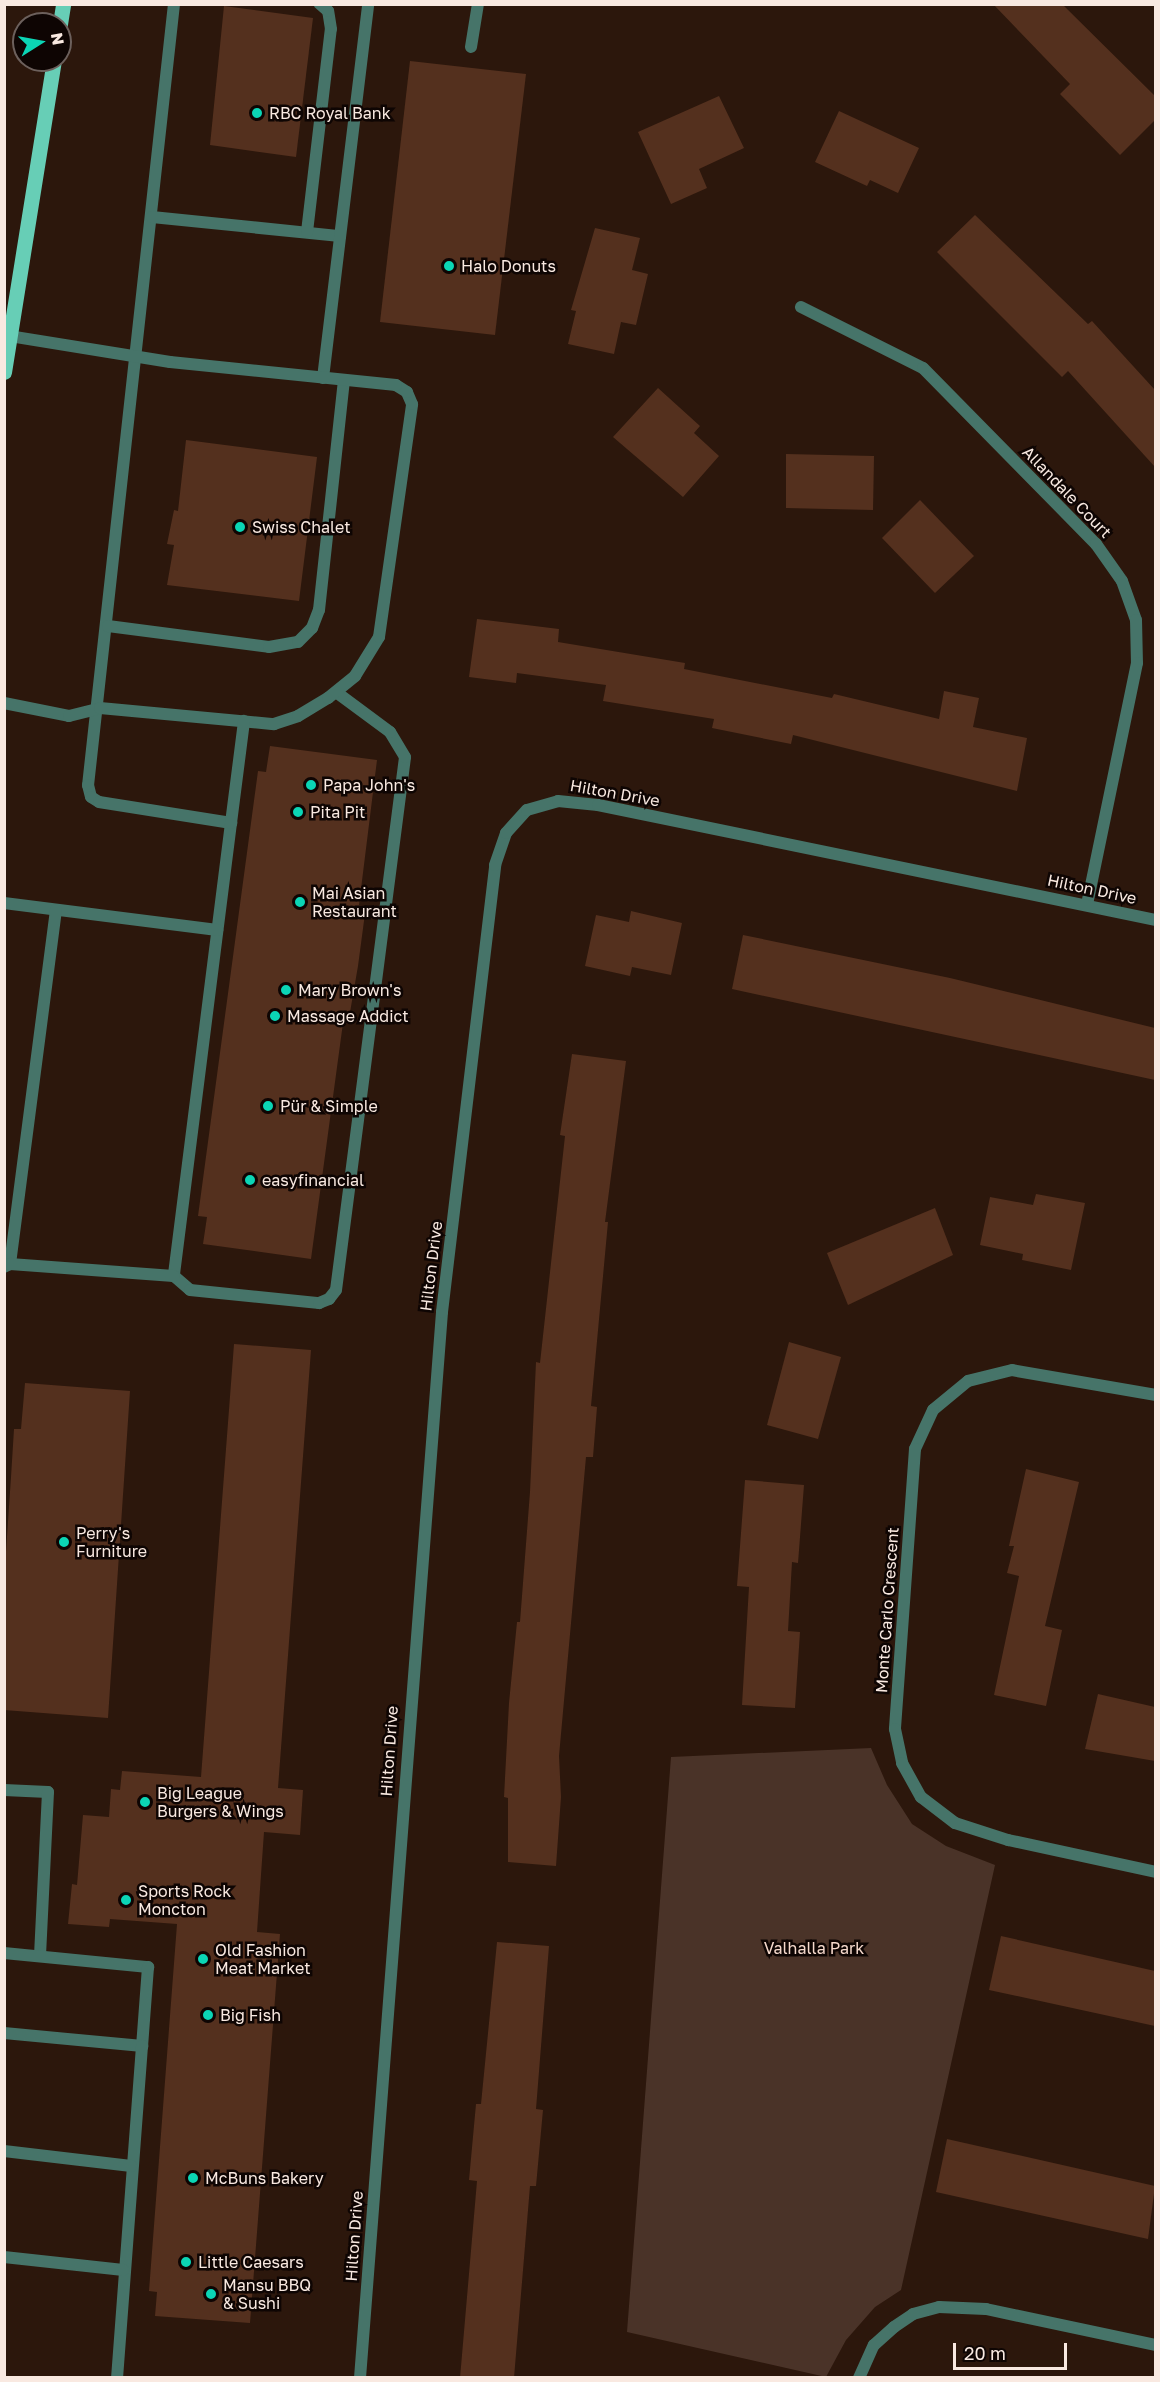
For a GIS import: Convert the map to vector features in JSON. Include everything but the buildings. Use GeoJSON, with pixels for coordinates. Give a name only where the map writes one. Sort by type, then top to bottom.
{"type":"FeatureCollection","features":[{"type":"Feature","properties":{"kind":"main road"},"geometry":{"type":"LineString","coordinates":[[4,372],[52,72]]}},
{"type":"Feature","properties":{"kind":"street"},"geometry":{"type":"LineString","coordinates":[[174,4],[100,708],[88,785],[91,796],[99,802],[231,823]]}},
{"type":"Feature","properties":{"kind":"street"},"geometry":{"type":"LineString","coordinates":[[307,232],[331,29],[328,11],[320,4]]}},
{"type":"Feature","properties":{"kind":"street"},"geometry":{"type":"LineString","coordinates":[[323,378],[368,4]]}},
{"type":"Feature","properties":{"kind":"street"},"geometry":{"type":"LineString","coordinates":[[471,47],[478,4]]}},
{"type":"Feature","properties":{"kind":"street"},"geometry":{"type":"LineString","coordinates":[[152,217],[340,236]]}},
{"type":"Feature","properties":{"kind":"street","name":"Allandale Court"},"geometry":{"type":"LineString","coordinates":[[801,307],[923,368],[1096,544],[1122,581],[1136,621],[1137,663],[1087,905]]}},
{"type":"Feature","properties":{"kind":"street"},"geometry":{"type":"LineString","coordinates":[[4,703],[69,716],[100,708],[280,723],[336,692],[355,676],[379,637],[412,405],[407,392],[396,385],[137,358],[10,336]]}},
{"type":"Feature","properties":{"kind":"street"},"geometry":{"type":"LineString","coordinates":[[108,626],[270,647],[298,642],[312,628],[319,610],[344,380]]}},
{"type":"Feature","properties":{"kind":"street"},"geometry":{"type":"LineString","coordinates":[[56,909],[7,1266],[174,1276],[185,1287],[198,1291],[319,1303],[329,1299],[336,1290],[405,767],[398,740],[336,692]]}},
{"type":"Feature","properties":{"kind":"street"},"geometry":{"type":"LineString","coordinates":[[174,1276],[244,721]]}},
{"type":"Feature","properties":{"kind":"street","name":"Hilton Drive"},"geometry":{"type":"LineString","coordinates":[[360,2378],[440,1324],[495,865],[506,833],[527,810],[558,801],[598,805],[1155,920]]}},
{"type":"Feature","properties":{"kind":"street"},"geometry":{"type":"LineString","coordinates":[[4,903],[217,930]]}},
{"type":"Feature","properties":{"kind":"street","name":"Monte Carlo Crescent"},"geometry":{"type":"LineString","coordinates":[[1155,1395],[1012,1370],[968,1381],[933,1410],[915,1449],[895,1729],[902,1762],[921,1797],[955,1823],[1008,1840],[1155,1872]]}},
{"type":"Feature","properties":{"kind":"street"},"geometry":{"type":"LineString","coordinates":[[4,1790],[48,1792],[40,1956]]}},
{"type":"Feature","properties":{"kind":"street"},"geometry":{"type":"LineString","coordinates":[[4,1953],[148,1967],[123,2270],[117,2378]]}},
{"type":"Feature","properties":{"kind":"street"},"geometry":{"type":"LineString","coordinates":[[4,2033],[142,2046]]}},
{"type":"Feature","properties":{"kind":"street"},"geometry":{"type":"LineString","coordinates":[[4,2151],[131,2166]]}},
{"type":"Feature","properties":{"kind":"street"},"geometry":{"type":"LineString","coordinates":[[4,2257],[123,2270]]}},
{"type":"Feature","properties":{"kind":"street"},"geometry":{"type":"LineString","coordinates":[[859,2378],[874,2345],[894,2327],[913,2314],[939,2307],[986,2309],[1155,2345]]}},
{"type":"Feature","properties":{"kind":"green space","name":"Valhalla Park"},"geometry":{"type":"Polygon","coordinates":[[[871,1748],[887,1785],[912,1824],[946,1846],[995,1865],[901,2290],[875,2307],[846,2340],[826,2377],[627,2332],[671,1757],[871,1748]]]}},
{"type":"Feature","properties":{"kind":"place","name":"RBC Royal Bank"},"geometry":{"type":"Point","coordinates":[257,113]}},
{"type":"Feature","properties":{"kind":"place","name":"Halo Donuts"},"geometry":{"type":"Point","coordinates":[449,266]}},
{"type":"Feature","properties":{"kind":"place","name":"Swiss Chalet"},"geometry":{"type":"Point","coordinates":[240,527]}},
{"type":"Feature","properties":{"kind":"place","name":"Papa John's"},"geometry":{"type":"Point","coordinates":[311,785]}},
{"type":"Feature","properties":{"kind":"place","name":"Pita Pit"},"geometry":{"type":"Point","coordinates":[298,812]}},
{"type":"Feature","properties":{"kind":"place","name":"Mai Asian Restaurant"},"geometry":{"type":"Point","coordinates":[300,902]}},
{"type":"Feature","properties":{"kind":"place","name":"Mary Brown's"},"geometry":{"type":"Point","coordinates":[286,990]}},
{"type":"Feature","properties":{"kind":"place","name":"Massage Addict"},"geometry":{"type":"Point","coordinates":[275,1016]}},
{"type":"Feature","properties":{"kind":"place","name":"Pür & Simple"},"geometry":{"type":"Point","coordinates":[268,1106]}},
{"type":"Feature","properties":{"kind":"place","name":"easyfinancial"},"geometry":{"type":"Point","coordinates":[250,1180]}},
{"type":"Feature","properties":{"kind":"place","name":"Perry's Furniture"},"geometry":{"type":"Point","coordinates":[64,1542]}},
{"type":"Feature","properties":{"kind":"place","name":"Big League Burgers & Wings"},"geometry":{"type":"Point","coordinates":[145,1802]}},
{"type":"Feature","properties":{"kind":"place","name":"Sports Rock Moncton"},"geometry":{"type":"Point","coordinates":[126,1900]}},
{"type":"Feature","properties":{"kind":"place","name":"Old Fashion Meat Market"},"geometry":{"type":"Point","coordinates":[203,1959]}},
{"type":"Feature","properties":{"kind":"place","name":"Big Fish"},"geometry":{"type":"Point","coordinates":[208,2015]}},
{"type":"Feature","properties":{"kind":"place","name":"McBuns Bakery"},"geometry":{"type":"Point","coordinates":[193,2178]}},
{"type":"Feature","properties":{"kind":"place","name":"Little Caesars"},"geometry":{"type":"Point","coordinates":[186,2262]}},
{"type":"Feature","properties":{"kind":"place","name":"Mansu BBQ & Sushi"},"geometry":{"type":"Point","coordinates":[211,2294]}}]}
